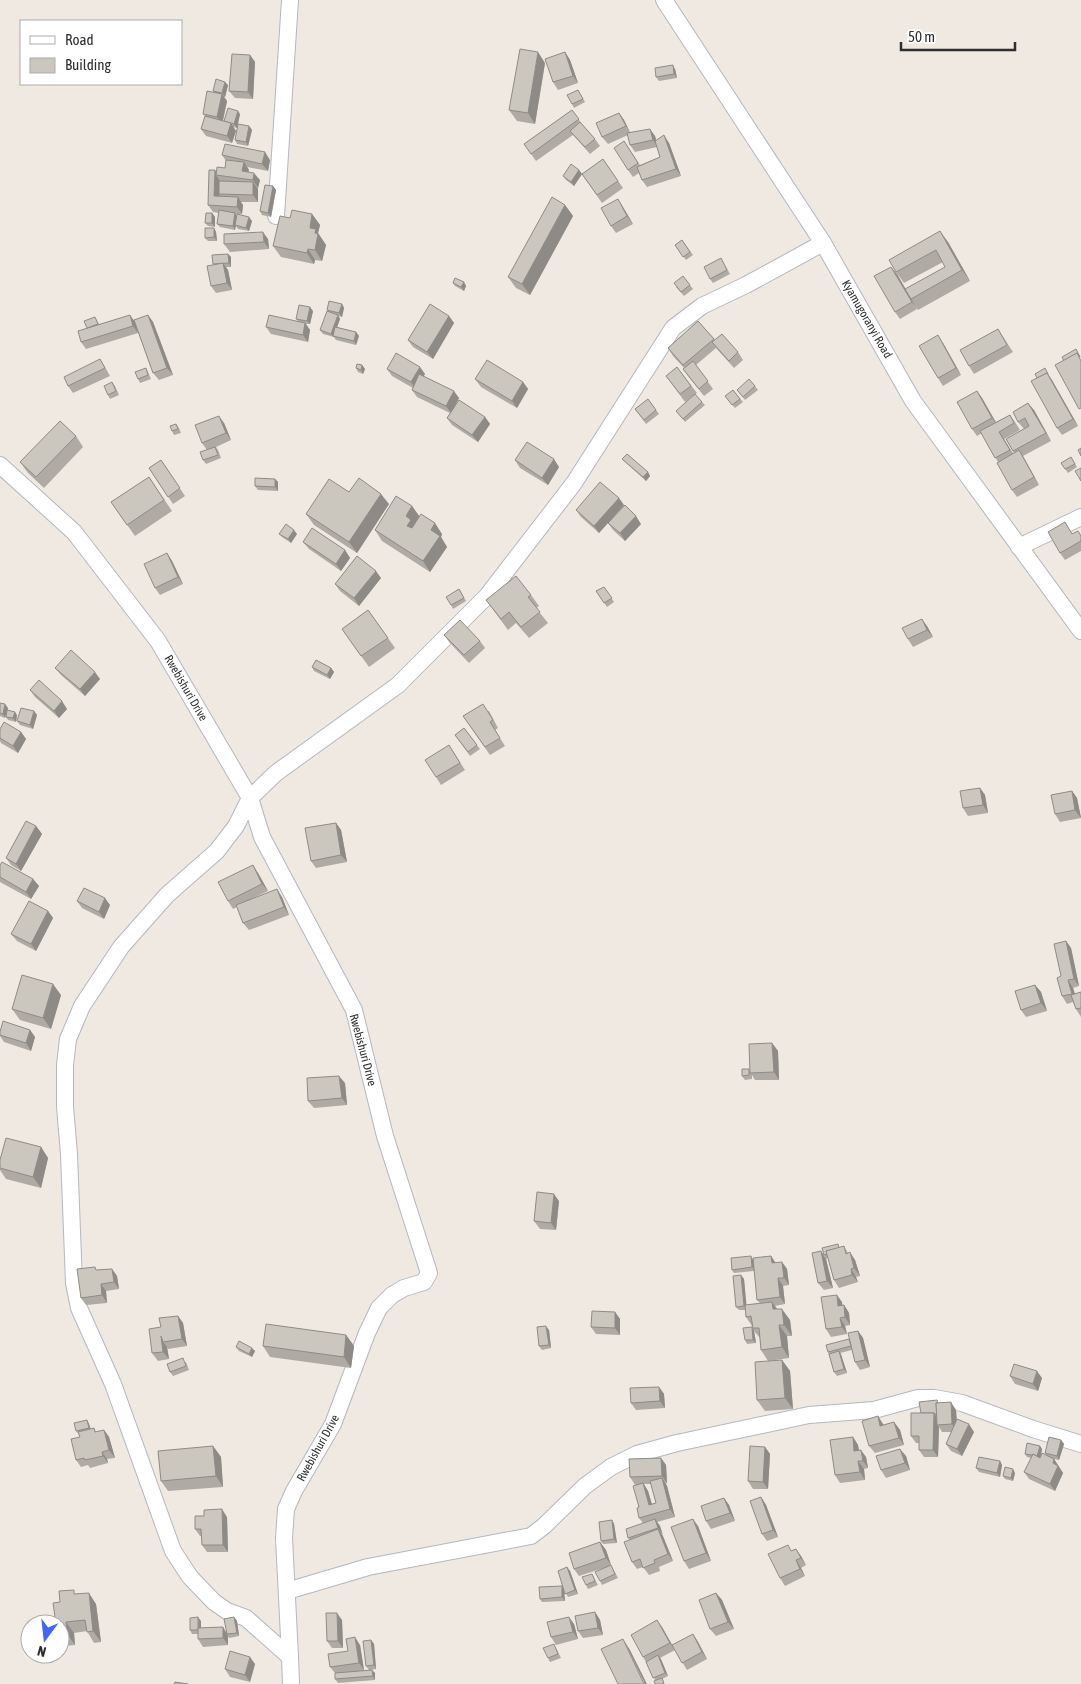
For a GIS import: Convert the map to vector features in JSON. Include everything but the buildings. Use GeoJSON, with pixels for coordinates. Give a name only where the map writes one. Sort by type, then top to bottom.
{"type":"FeatureCollection","features":[{"type":"Feature","properties":{"kind":"street"},"geometry":{"type":"LineString","coordinates":[[276,216],[290,0]]}},
{"type":"Feature","properties":{"kind":"street","name":"Kyamugoranyi Road"},"geometry":{"type":"LineString","coordinates":[[664,0],[823,242],[913,401],[1081,631]]}},
{"type":"Feature","properties":{"kind":"street"},"geometry":{"type":"LineString","coordinates":[[290,1657],[246,1618],[214,1602],[190,1577],[173,1551],[113,1384],[80,1308],[74,1283],[69,1154],[65,1107],[65,1065],[68,1039],[82,1006],[128,940],[167,895],[217,851],[236,826],[250,798],[276,773],[398,685],[487,596],[574,483],[673,328],[702,306],[746,285],[823,242]]}},
{"type":"Feature","properties":{"kind":"street","name":"Rwebishuri Drive"},"geometry":{"type":"LineString","coordinates":[[0,465],[74,532],[158,641],[250,798],[262,837],[354,1010],[385,1136],[429,1273],[424,1282],[404,1288],[392,1295],[379,1308],[333,1424],[289,1503],[285,1521],[291,1684]]}},
{"type":"Feature","properties":{"kind":"street"},"geometry":{"type":"LineString","coordinates":[[1019,547],[1081,517]]}},
{"type":"Feature","properties":{"kind":"street"},"geometry":{"type":"LineString","coordinates":[[287,1591],[368,1567],[531,1536],[585,1486],[611,1467],[636,1454],[677,1443],[809,1415],[874,1410],[918,1398],[934,1398],[962,1403],[1081,1444]]}}]}
